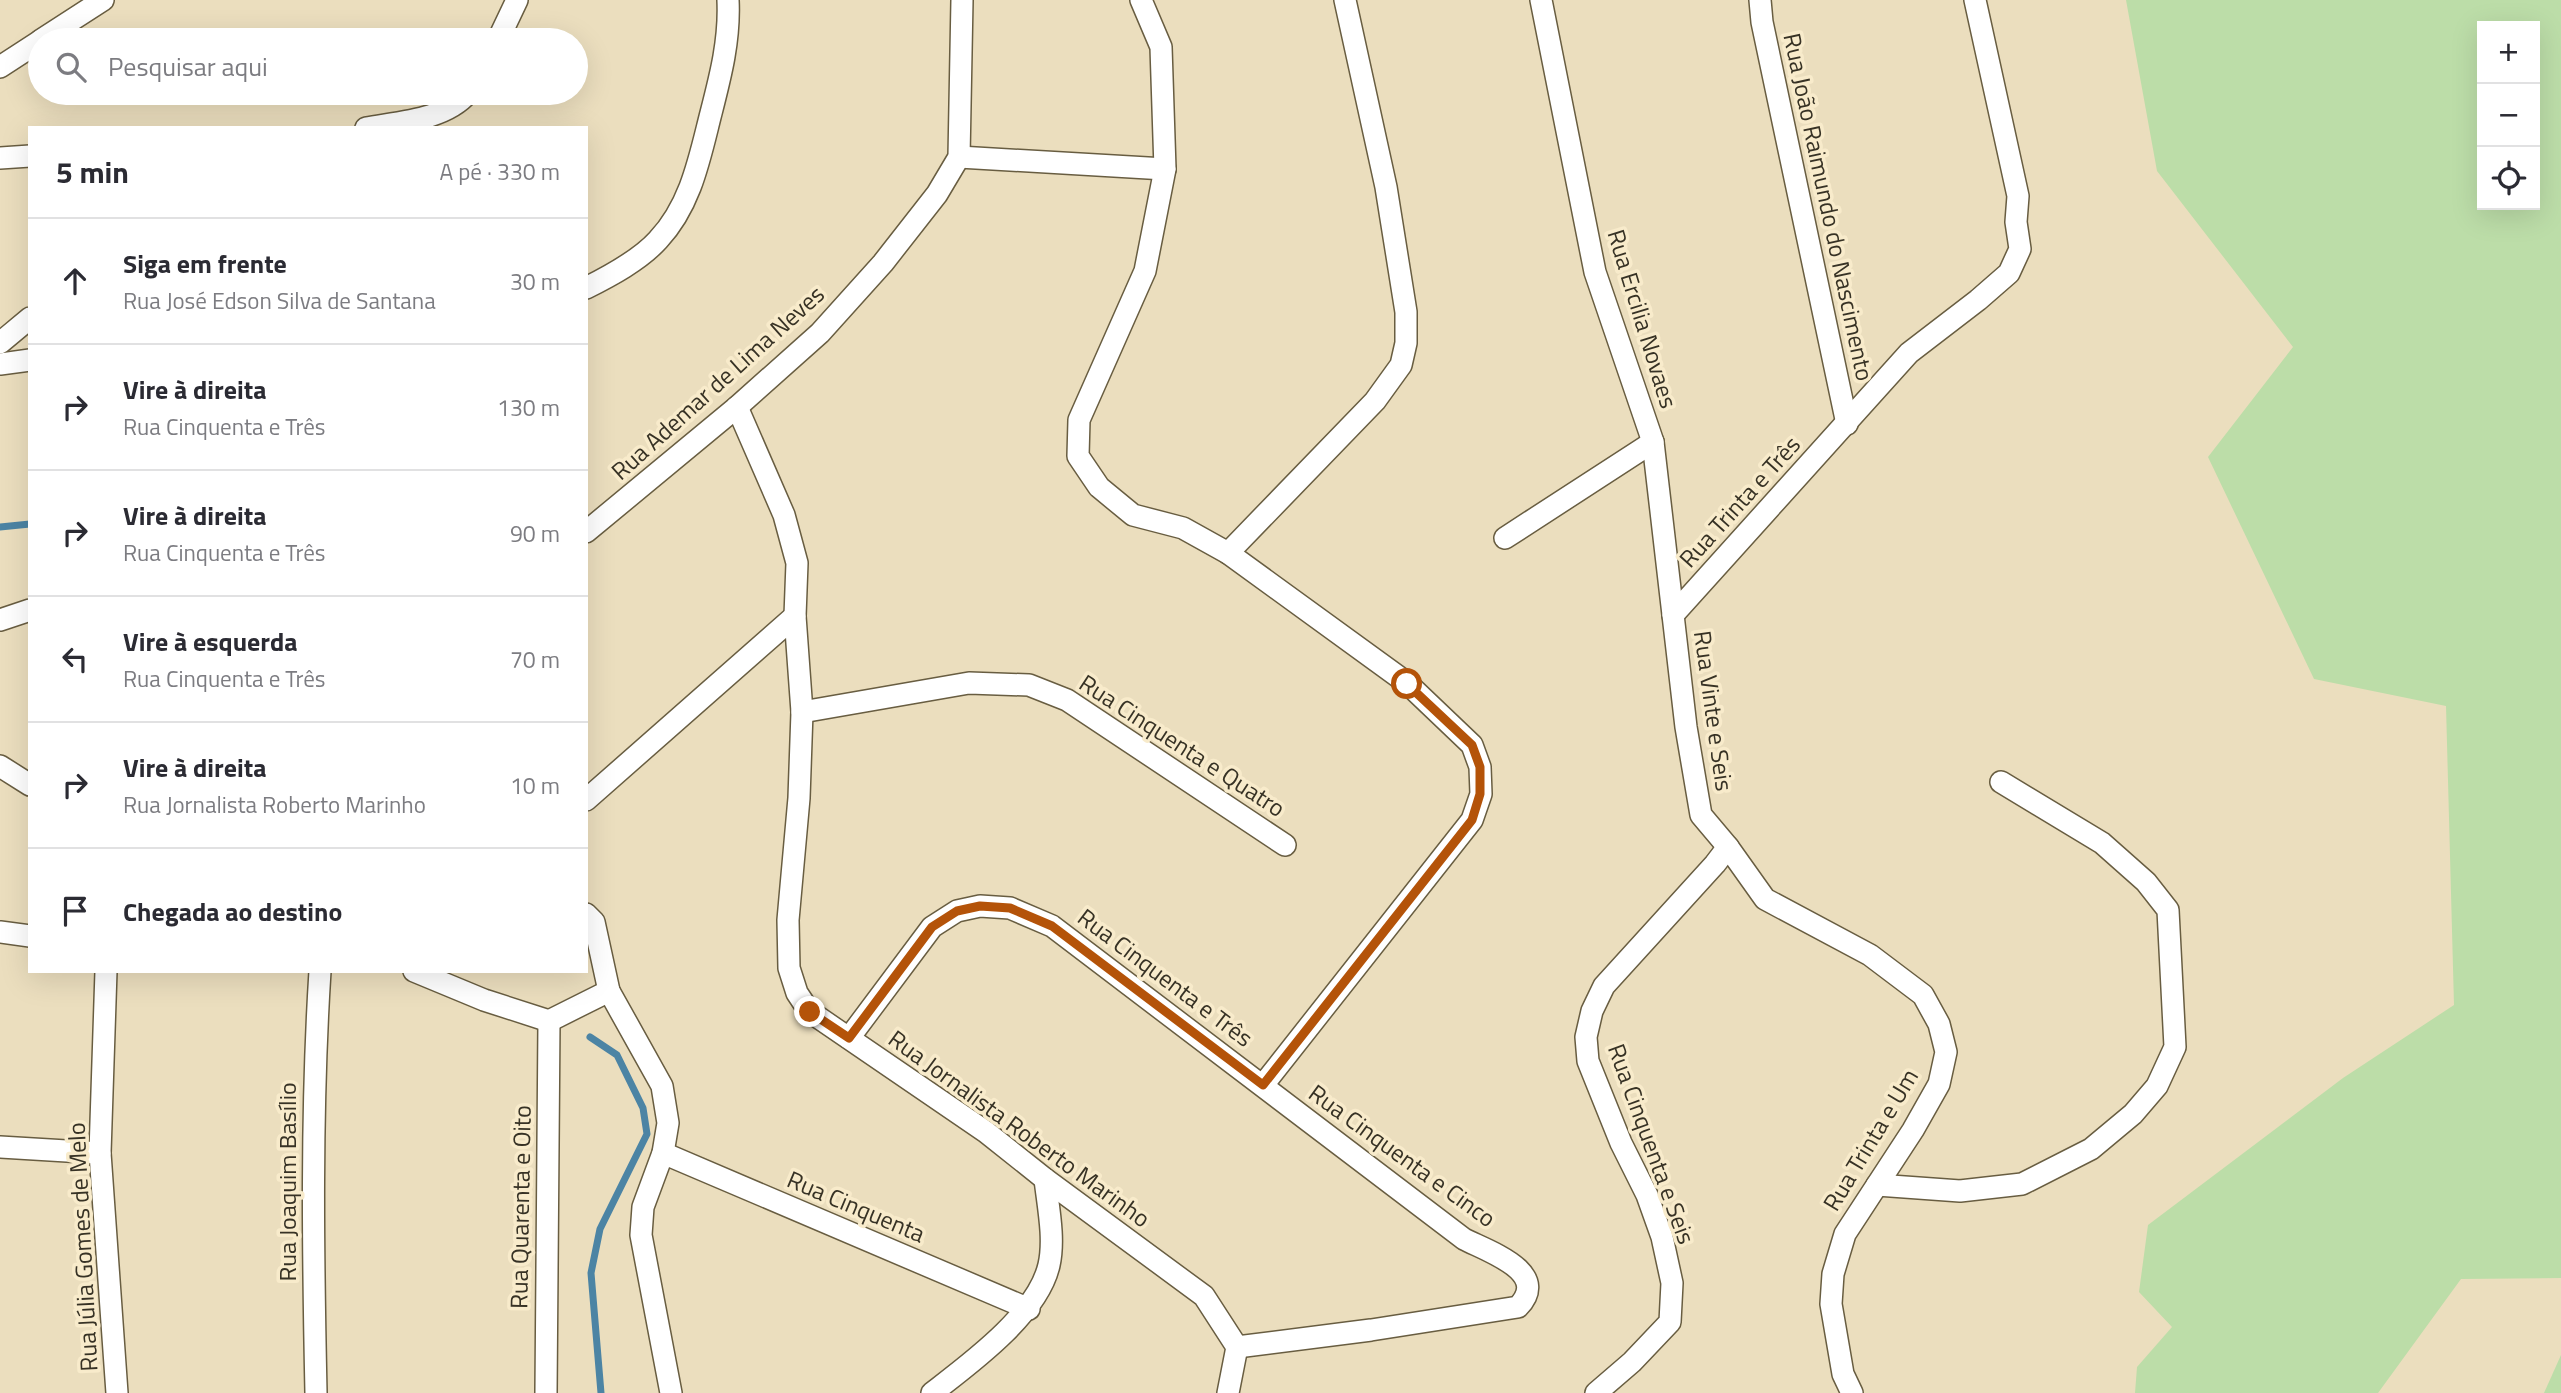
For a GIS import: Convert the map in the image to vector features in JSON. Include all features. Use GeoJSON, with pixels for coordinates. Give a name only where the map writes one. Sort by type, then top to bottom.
{"type":"FeatureCollection","features":[{"type":"Feature","properties":{"kind":"street"},"geometry":{"type":"LineString","coordinates":[[59,28],[103,0]]}},
{"type":"Feature","properties":{"kind":"street"},"geometry":{"type":"LineString","coordinates":[[504,28],[517,0]]}},
{"type":"Feature","properties":{"kind":"street"},"geometry":{"type":"LineString","coordinates":[[588,287],[642,254],[659,240],[680,209],[695,178],[721,76],[729,30],[729,0]]}},
{"type":"Feature","properties":{"kind":"street","name":"Rua Ademar de Lima Neves"},"geometry":{"type":"LineString","coordinates":[[588,530],[737,407],[820,332],[883,263],[937,194],[959,157],[962,0]]}},
{"type":"Feature","properties":{"kind":"street"},"geometry":{"type":"LineString","coordinates":[[1141,0],[1161,47],[1165,169],[1145,271],[1079,421],[1078,456],[1099,487],[1133,514],[1183,528],[1228,552],[1407,684],[1472,745],[1480,767],[1480,794],[1472,820],[1263,1085]]}},
{"type":"Feature","properties":{"kind":"street"},"geometry":{"type":"LineString","coordinates":[[1228,552],[1375,401],[1401,365],[1406,344],[1406,312],[1386,187],[1345,0]]}},
{"type":"Feature","properties":{"kind":"street","name":"Rua Ercilia Novaes"},"geometry":{"type":"LineString","coordinates":[[1541,0],[1595,272],[1653,442],[1673,615]]}},
{"type":"Feature","properties":{"kind":"street","name":"Rua João Raimundo do Nascimento"},"geometry":{"type":"LineString","coordinates":[[1760,0],[1762,22],[1847,424]]}},
{"type":"Feature","properties":{"kind":"street","name":"Rua Trinta e Três"},"geometry":{"type":"LineString","coordinates":[[1673,615],[1909,353],[2009,273],[2020,249],[2018,197],[1975,0]]}},
{"type":"Feature","properties":{"kind":"street"},"geometry":{"type":"LineString","coordinates":[[0,66],[28,48]]}},
{"type":"Feature","properties":{"kind":"street"},"geometry":{"type":"LineString","coordinates":[[377,126],[431,116],[451,105]]}},
{"type":"Feature","properties":{"kind":"street"},"geometry":{"type":"LineString","coordinates":[[0,158],[28,156]]}},
{"type":"Feature","properties":{"kind":"street"},"geometry":{"type":"LineString","coordinates":[[959,157],[1165,169]]}},
{"type":"Feature","properties":{"kind":"street"},"geometry":{"type":"LineString","coordinates":[[0,343],[28,320]]}},
{"type":"Feature","properties":{"kind":"street"},"geometry":{"type":"LineString","coordinates":[[0,364],[28,360]]}},
{"type":"Feature","properties":{"kind":"street","name":"Rua Jornalista Roberto Marinho"},"geometry":{"type":"LineString","coordinates":[[737,407],[767,472],[797,563],[795,616],[802,712],[799,798],[788,919],[789,968],[797,993],[810,1012],[986,1132],[1204,1296],[1237,1347]]}},
{"type":"Feature","properties":{"kind":"street"},"geometry":{"type":"LineString","coordinates":[[1506,538],[1653,442]]}},
{"type":"Feature","properties":{"kind":"street"},"geometry":{"type":"LineString","coordinates":[[0,620],[28,611]]}},
{"type":"Feature","properties":{"kind":"street","name":"Rua Vinte e Seis"},"geometry":{"type":"LineString","coordinates":[[1673,615],[1686,727],[1701,815],[1728,847]]}},
{"type":"Feature","properties":{"kind":"street"},"geometry":{"type":"LineString","coordinates":[[588,798],[795,616]]}},
{"type":"Feature","properties":{"kind":"street","name":"Rua Cinquenta e Quatro"},"geometry":{"type":"LineString","coordinates":[[802,712],[969,683],[1029,685],[1067,700],[1285,845]]}},
{"type":"Feature","properties":{"kind":"street"},"geometry":{"type":"LineString","coordinates":[[0,766],[28,784]]}},
{"type":"Feature","properties":{"kind":"street"},"geometry":{"type":"LineString","coordinates":[[1877,1185],[1960,1191],[2022,1184],[2091,1149],[2133,1114],[2157,1086],[2175,1047],[2168,910],[2146,882],[2102,843],[2001,782]]}},
{"type":"Feature","properties":{"kind":"street","name":"Rua Trinta e Um"},"geometry":{"type":"LineString","coordinates":[[1728,847],[1765,899],[1870,955],[1923,995],[1939,1024],[1946,1052],[1939,1084],[1844,1234],[1833,1274],[1831,1304],[1843,1374],[1852,1393]]}},
{"type":"Feature","properties":{"kind":"street","name":"Rua Cinquenta e Seis"},"geometry":{"type":"LineString","coordinates":[[1596,1393],[1632,1362],[1670,1322],[1672,1283],[1647,1195],[1621,1143],[1588,1061],[1586,1037],[1592,1012],[1604,986],[1716,864],[1728,847]]}},
{"type":"Feature","properties":{"kind":"street","name":"Rua Cinquenta e Três"},"geometry":{"type":"LineString","coordinates":[[849,1038],[932,927],[957,911],[980,906],[1010,908],[1052,926],[1263,1085]]}},
{"type":"Feature","properties":{"kind":"street"},"geometry":{"type":"LineString","coordinates":[[588,916],[594,922],[609,991],[662,1086],[668,1123],[663,1153],[643,1207],[641,1235],[671,1393]]}},
{"type":"Feature","properties":{"kind":"street"},"geometry":{"type":"LineString","coordinates":[[0,932],[28,936]]}},
{"type":"Feature","properties":{"kind":"street","name":"Rua Júlia Gomes de Melo"},"geometry":{"type":"LineString","coordinates":[[106,973],[100,1153],[117,1393]]}},
{"type":"Feature","properties":{"kind":"street","name":"Rua Joaquim Basílio"},"geometry":{"type":"LineString","coordinates":[[316,1393],[312,1197],[314,1058],[320,973]]}},
{"type":"Feature","properties":{"kind":"street"},"geometry":{"type":"LineString","coordinates":[[419,973],[484,1000],[549,1021],[609,991]]}},
{"type":"Feature","properties":{"kind":"street","name":"Rua Quarenta e Oito"},"geometry":{"type":"LineString","coordinates":[[546,1393],[549,1021]]}},
{"type":"Feature","properties":{"kind":"street","name":"Rua Cinquenta e Cinco"},"geometry":{"type":"LineString","coordinates":[[1237,1347],[1518,1307],[1524,1300],[1527,1289],[1522,1271],[1516,1265],[1464,1239],[1263,1085]]}},
{"type":"Feature","properties":{"kind":"street"},"geometry":{"type":"LineString","coordinates":[[0,1147],[100,1153]]}},
{"type":"Feature","properties":{"kind":"street","name":"Rua Cinquenta"},"geometry":{"type":"LineString","coordinates":[[663,1153],[1028,1309]]}},
{"type":"Feature","properties":{"kind":"street"},"geometry":{"type":"LineString","coordinates":[[932,1393],[1028,1309],[1043,1284],[1050,1262],[1050,1226],[1045,1179]]}},
{"type":"Feature","properties":{"kind":"street"},"geometry":{"type":"LineString","coordinates":[[1228,1393],[1237,1347]]}},
{"type":"Feature","properties":{"kind":"green space"},"geometry":{"type":"Polygon","coordinates":[[[2126,0],[2561,0],[2561,1278],[2461,1279],[2378,1393],[2135,1393],[2137,1367],[2172,1327],[2139,1292],[2148,1225],[2343,1078],[2454,1005],[2446,706],[2314,679],[2208,457],[2293,347],[2157,171],[2126,0]]]}},
{"type":"Feature","properties":{"kind":"green space"},"geometry":{"type":"Polygon","coordinates":[[[2561,1355],[2561,1393],[2544,1393],[2561,1355]]]}},
{"type":"Feature","properties":{"kind":"waterway"},"geometry":{"type":"LineString","coordinates":[[0,527],[28,524]]}},
{"type":"Feature","properties":{"kind":"waterway"},"geometry":{"type":"LineString","coordinates":[[590,1037],[617,1055],[643,1108],[647,1134],[600,1229],[591,1273],[601,1393]]}},
{"type":"Feature","properties":{"kind":"route"},"geometry":{"type":"LineString","coordinates":[[810,1012],[849,1038],[932,927],[957,911],[980,906],[1010,908],[1052,926],[1263,1085],[1472,820],[1480,794],[1480,767],[1472,745],[1407,684]]}}]}
